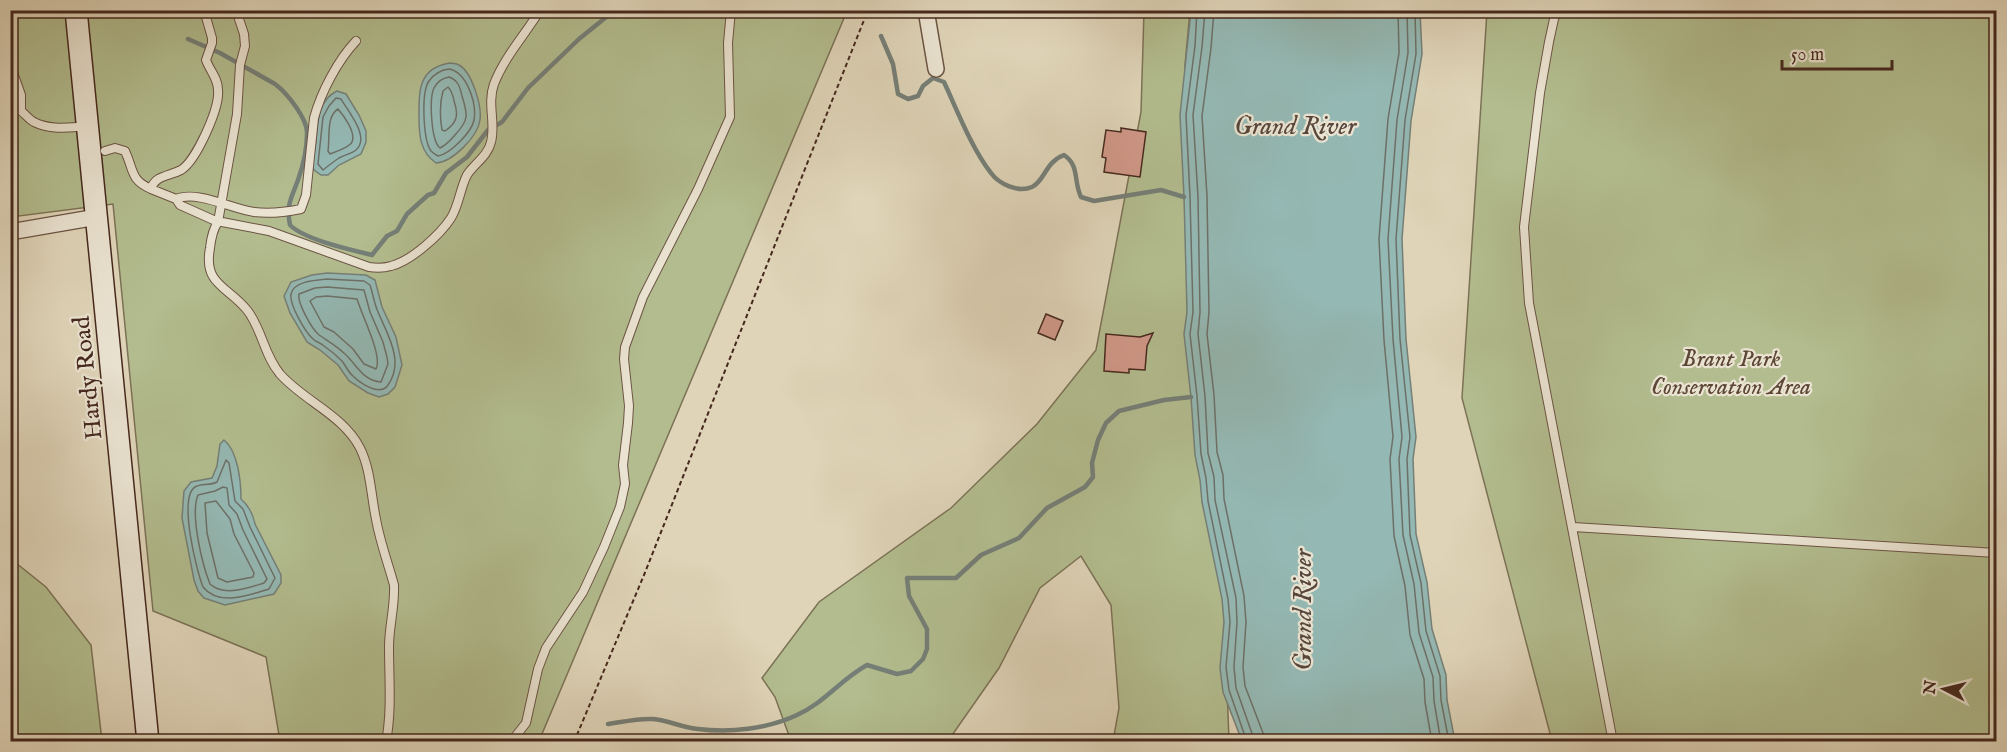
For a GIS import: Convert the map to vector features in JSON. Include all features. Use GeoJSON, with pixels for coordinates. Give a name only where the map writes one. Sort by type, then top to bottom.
{"type":"FeatureCollection","features":[{"type":"Feature","properties":{"kind":"main road","name":"Hardy Road"},"geometry":{"type":"LineString","coordinates":[[76,10],[148,741]]}},
{"type":"Feature","properties":{"kind":"street"},"geometry":{"type":"LineString","coordinates":[[926,10],[936,69]]}},
{"type":"Feature","properties":{"kind":"street"},"geometry":{"type":"LineString","coordinates":[[10,232],[97,217]]}},
{"type":"Feature","properties":{"kind":"lane"},"geometry":{"type":"LineString","coordinates":[[151,189],[153,183],[159,178],[178,172],[189,163],[207,132],[218,101],[217,81],[206,60],[212,44],[204,10]]}},
{"type":"Feature","properties":{"kind":"lane"},"geometry":{"type":"LineString","coordinates":[[236,10],[244,34],[245,46],[240,65],[235,123],[218,222],[212,238],[208,263],[213,279],[253,318],[272,363],[279,372],[296,389],[334,418],[353,437],[363,455],[376,520],[394,585],[389,645],[390,719],[387,741]]}},
{"type":"Feature","properties":{"kind":"lane"},"geometry":{"type":"LineString","coordinates":[[105,151],[115,148],[125,151],[132,174],[140,184],[176,199],[180,205],[218,222],[269,231],[369,267],[393,266],[414,255],[437,235],[451,217],[467,176],[490,147],[493,136],[491,95],[495,83],[507,57],[540,10]]}},
{"type":"Feature","properties":{"kind":"lane"},"geometry":{"type":"LineString","coordinates":[[511,741],[526,723],[538,669],[546,648],[583,592],[620,507],[625,484],[623,465],[629,406],[624,359],[625,347],[643,297],[698,189],[730,117],[728,36],[730,10]]}},
{"type":"Feature","properties":{"kind":"lane"},"geometry":{"type":"LineString","coordinates":[[1558,10],[1549,42],[1540,93],[1524,227],[1529,303],[1613,741]]}},
{"type":"Feature","properties":{"kind":"lane"},"geometry":{"type":"LineString","coordinates":[[176,199],[181,196],[195,197],[264,213],[301,209],[306,195],[317,106],[342,58],[356,41]]}},
{"type":"Feature","properties":{"kind":"lane"},"geometry":{"type":"LineString","coordinates":[[10,64],[21,95],[21,109]]}},
{"type":"Feature","properties":{"kind":"lane"},"geometry":{"type":"LineString","coordinates":[[10,107],[21,109],[31,120],[42,125],[78,127]]}},
{"type":"Feature","properties":{"kind":"lane"},"geometry":{"type":"LineString","coordinates":[[1573,527],[1996,554]]}},
{"type":"Feature","properties":{"kind":"path"},"geometry":{"type":"LineString","coordinates":[[574,741],[648,564],[868,10]]}},
{"type":"Feature","properties":{"kind":"green space"},"geometry":{"type":"Polygon","coordinates":[[[10,11],[847,11],[539,741],[280,741],[266,657],[153,611],[113,204],[11,217],[10,11]]]}},
{"type":"Feature","properties":{"kind":"green space"},"geometry":{"type":"Polygon","coordinates":[[[1144,11],[1190,11],[1185,65],[1194,400],[1223,583],[1229,741],[1113,741],[1119,708],[1111,605],[1081,556],[1040,588],[999,668],[948,741],[791,741],[775,697],[762,678],[819,602],[951,508],[1037,424],[1096,350],[1141,112],[1144,11]]]}},
{"type":"Feature","properties":{"kind":"green space","name":"Brant Park Conservation Area"},"geometry":{"type":"Polygon","coordinates":[[[1487,11],[1996,11],[1996,741],[1552,741],[1462,398],[1487,11]]]}},
{"type":"Feature","properties":{"kind":"green space"},"geometry":{"type":"Polygon","coordinates":[[[11,559],[46,587],[91,645],[102,741],[11,741],[11,559]]]}},
{"type":"Feature","properties":{"kind":"water","name":"Grand River"},"geometry":{"type":"Polygon","coordinates":[[[1191,11],[1420,11],[1422,54],[1411,121],[1402,239],[1406,339],[1416,437],[1413,459],[1416,534],[1427,582],[1432,629],[1446,675],[1447,700],[1455,741],[1242,741],[1223,692],[1220,668],[1224,622],[1222,599],[1195,455],[1184,334],[1187,312],[1180,115],[1191,11]]]}},
{"type":"Feature","properties":{"kind":"water"},"geometry":{"type":"Polygon","coordinates":[[[450,63],[458,64],[464,69],[472,82],[478,98],[480,120],[475,133],[464,147],[443,162],[436,163],[427,154],[420,137],[420,90],[426,75],[439,66],[450,63]]]}},
{"type":"Feature","properties":{"kind":"water"},"geometry":{"type":"Polygon","coordinates":[[[337,91],[346,94],[359,115],[366,131],[366,142],[361,154],[339,165],[328,175],[321,175],[314,170],[312,165],[318,119],[326,100],[337,91]]]}},
{"type":"Feature","properties":{"kind":"water"},"geometry":{"type":"Polygon","coordinates":[[[327,273],[366,275],[375,280],[382,307],[396,337],[402,365],[395,387],[388,394],[379,397],[349,381],[338,365],[307,342],[290,313],[284,296],[291,282],[327,273]]]}},
{"type":"Feature","properties":{"kind":"water"},"geometry":{"type":"Polygon","coordinates":[[[224,440],[236,459],[241,499],[250,510],[281,575],[281,583],[274,594],[225,605],[204,598],[198,591],[182,518],[184,491],[191,482],[212,478],[217,466],[220,444],[224,440]]]}},
{"type":"Feature","properties":{"kind":"building"},"geometry":{"type":"Polygon","coordinates":[[[1121,128],[1146,132],[1140,177],[1104,172],[1106,158],[1102,157],[1106,130],[1121,132],[1121,128]]]}},
{"type":"Feature","properties":{"kind":"building"},"geometry":{"type":"Polygon","coordinates":[[[1046,314],[1063,321],[1055,340],[1038,333],[1046,314]]]}},
{"type":"Feature","properties":{"kind":"building"},"geometry":{"type":"Polygon","coordinates":[[[1153,333],[1147,346],[1145,370],[1129,369],[1129,373],[1104,371],[1106,334],[1140,337],[1153,333]]]}},
{"type":"Feature","properties":{"kind":"waterway"},"geometry":{"type":"LineString","coordinates":[[188,39],[220,53],[275,84],[291,100],[304,121],[307,134],[306,146],[302,169],[290,202],[290,225],[317,240],[372,255],[387,236],[397,231],[407,214],[428,195],[434,193],[446,173],[467,157],[488,130],[502,122],[528,88],[579,39],[615,10]]}},
{"type":"Feature","properties":{"kind":"waterway"},"geometry":{"type":"LineString","coordinates":[[881,36],[893,64],[898,94],[908,99],[918,96],[923,86],[933,78],[944,82],[977,153],[994,177],[1004,184],[1021,189],[1032,187],[1053,162],[1064,155],[1072,164],[1081,197],[1094,201],[1161,190],[1184,197]]}},
{"type":"Feature","properties":{"kind":"waterway"},"geometry":{"type":"LineString","coordinates":[[608,724],[648,719],[710,730],[761,727],[807,710],[848,677],[867,665],[897,674],[911,671],[923,659],[927,649],[927,629],[909,596],[907,578],[956,578],[981,555],[1019,538],[1047,508],[1085,487],[1093,477],[1092,463],[1098,440],[1106,423],[1119,411],[1164,400],[1191,397]]}}]}
